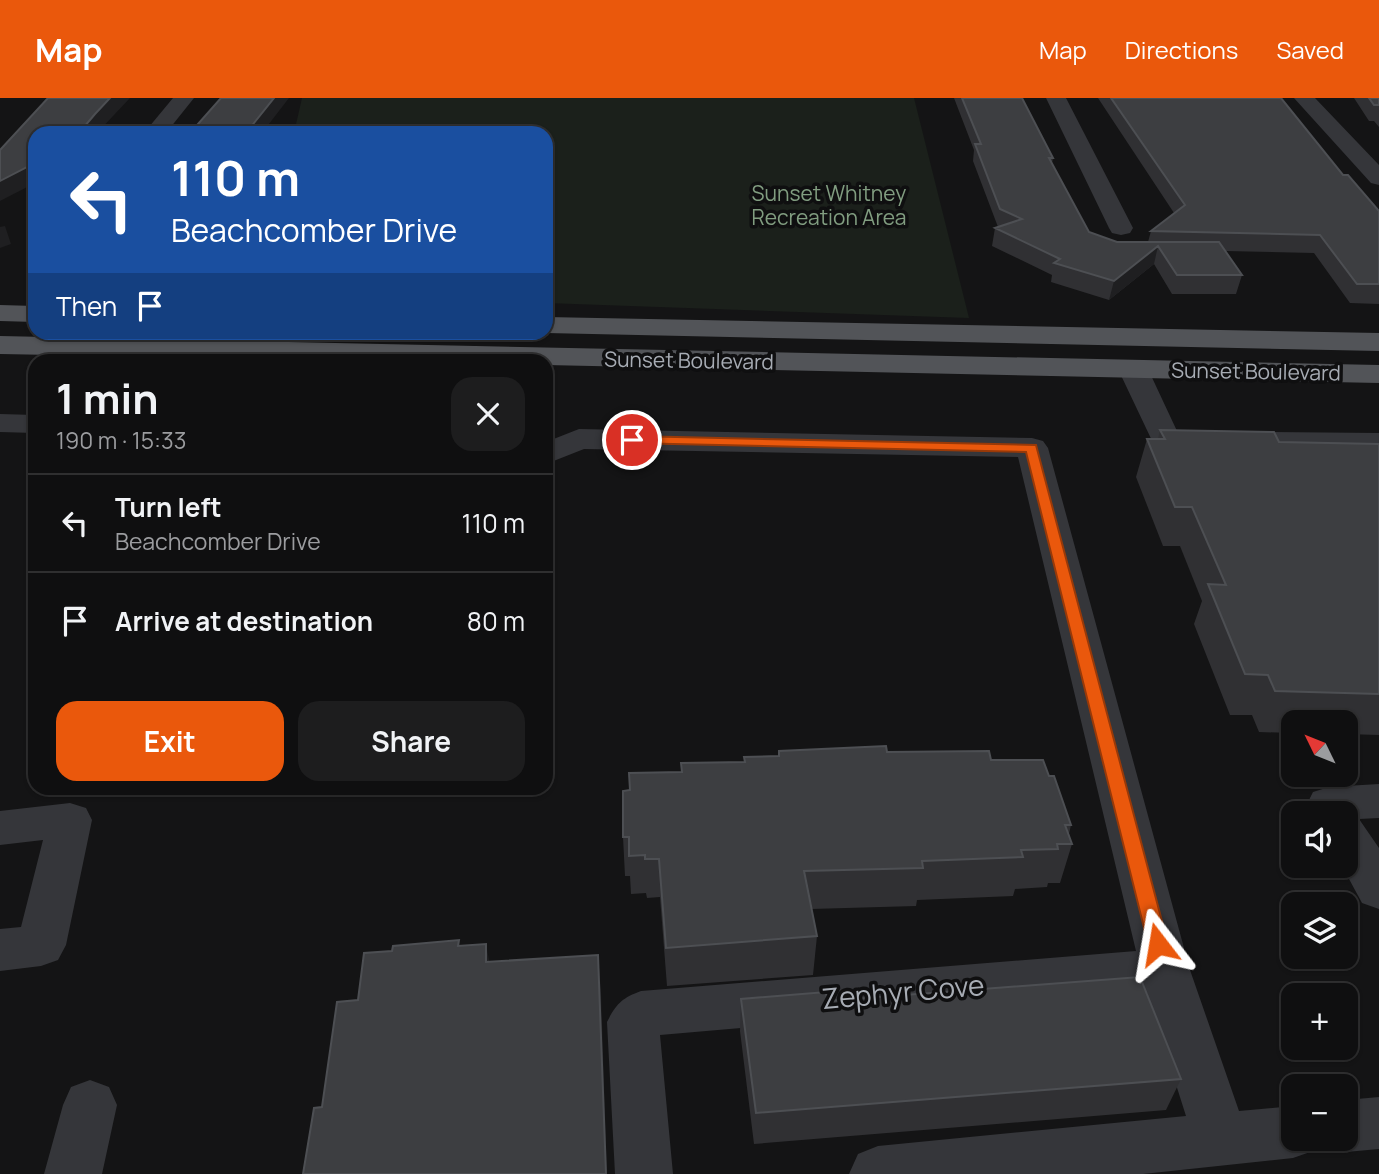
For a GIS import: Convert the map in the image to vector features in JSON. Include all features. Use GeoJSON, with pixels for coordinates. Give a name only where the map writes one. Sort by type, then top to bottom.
{"type":"FeatureCollection","features":[{"type":"Feature","properties":{"kind":"main road"},"geometry":{"type":"LineString","coordinates":[[0,313],[28,314]]}},
{"type":"Feature","properties":{"kind":"main road","name":"Sunset Boulevard"},"geometry":{"type":"LineString","coordinates":[[553,325],[1379,342]]}},
{"type":"Feature","properties":{"kind":"main road","name":"Sunset Boulevard"},"geometry":{"type":"LineString","coordinates":[[0,345],[309,354]]}},
{"type":"Feature","properties":{"kind":"main road","name":"Sunset Boulevard"},"geometry":{"type":"LineString","coordinates":[[553,359],[1379,374]]}},
{"type":"Feature","properties":{"kind":"street"},"geometry":{"type":"LineString","coordinates":[[162,126],[184,98]]}},
{"type":"Feature","properties":{"kind":"street"},"geometry":{"type":"LineString","coordinates":[[1056,98],[1121,228]]}},
{"type":"Feature","properties":{"kind":"street"},"geometry":{"type":"LineString","coordinates":[[1304,98],[1379,178]]}},
{"type":"Feature","properties":{"kind":"street"},"geometry":{"type":"LineString","coordinates":[[1133,369],[1167,440],[1379,443]]}},
{"type":"Feature","properties":{"kind":"street"},"geometry":{"type":"LineString","coordinates":[[0,423],[28,424]]}},
{"type":"Feature","properties":{"kind":"street"},"geometry":{"type":"LineString","coordinates":[[553,451],[579,439],[1031,448],[1165,970],[1221,1139]]}},
{"type":"Feature","properties":{"kind":"street"},"geometry":{"type":"LineString","coordinates":[[1358,802],[1379,801]]}},
{"type":"Feature","properties":{"kind":"street"},"geometry":{"type":"LineString","coordinates":[[0,828],[70,820],[41,945],[0,950]]}},
{"type":"Feature","properties":{"kind":"street"},"geometry":{"type":"LineString","coordinates":[[1358,853],[1379,890]]}},
{"type":"Feature","properties":{"kind":"street","name":"Zephyr Cove"},"geometry":{"type":"LineString","coordinates":[[644,1174],[633,1022],[641,1014],[1165,970]]}},
{"type":"Feature","properties":{"kind":"street"},"geometry":{"type":"LineString","coordinates":[[73,1174],[90,1105]]}},
{"type":"Feature","properties":{"kind":"street"},"geometry":{"type":"LineString","coordinates":[[1358,1125],[1379,1123]]}},
{"type":"Feature","properties":{"kind":"street"},"geometry":{"type":"LineString","coordinates":[[878,1174],[1281,1133]]}},
{"type":"Feature","properties":{"kind":"green space","name":"Sunset Whitney Recreation Area"},"geometry":{"type":"Polygon","coordinates":[[[302,98],[914,98],[969,318],[553,303],[553,126],[296,126],[302,98]]]}},
{"type":"Feature","properties":{"kind":"building"},"geometry":{"type":"Polygon","coordinates":[[[48,98],[110,98],[85,126],[28,126],[28,167],[0,181],[0,150],[48,98]]]}},
{"type":"Feature","properties":{"kind":"building"},"geometry":{"type":"Polygon","coordinates":[[[221,98],[274,98],[252,126],[196,126],[221,98]]]}},
{"type":"Feature","properties":{"kind":"building"},"geometry":{"type":"Polygon","coordinates":[[[962,98],[1022,98],[1053,158],[1049,158],[1089,232],[1117,242],[1219,242],[1242,275],[1177,275],[1158,246],[1114,281],[1054,263],[1060,259],[995,228],[1022,219],[1000,209],[975,144],[981,144],[962,98]]]}},
{"type":"Feature","properties":{"kind":"building"},"geometry":{"type":"Polygon","coordinates":[[[1111,98],[1281,98],[1343,175],[1348,175],[1379,211],[1379,284],[1357,284],[1320,235],[1151,231],[1185,205],[1111,98]]]}},
{"type":"Feature","properties":{"kind":"building"},"geometry":{"type":"Polygon","coordinates":[[[1369,98],[1379,98],[1379,105],[1374,105],[1369,98]]]}},
{"type":"Feature","properties":{"kind":"building"},"geometry":{"type":"Polygon","coordinates":[[[1160,430],[1274,432],[1279,442],[1379,444],[1379,694],[1275,691],[1268,675],[1245,674],[1208,584],[1226,585],[1192,507],[1175,507],[1147,439],[1165,439],[1160,430]]]}},
{"type":"Feature","properties":{"kind":"building"},"geometry":{"type":"Polygon","coordinates":[[[886,746],[887,752],[989,751],[991,760],[1043,760],[1049,776],[1054,776],[1071,825],[1065,825],[1072,844],[1057,844],[1058,849],[1021,850],[1023,857],[922,861],[923,868],[804,871],[817,936],[666,948],[659,859],[645,859],[645,855],[629,856],[629,837],[623,837],[623,791],[630,790],[629,773],[682,772],[681,763],[745,762],[744,757],[779,756],[779,751],[886,746]]]}},
{"type":"Feature","properties":{"kind":"building"},"geometry":{"type":"Polygon","coordinates":[[[459,940],[458,946],[486,944],[486,962],[598,955],[606,1174],[303,1174],[314,1108],[322,1107],[337,1002],[358,1000],[364,953],[392,951],[393,946],[459,940]]]}},
{"type":"Feature","properties":{"kind":"building"},"geometry":{"type":"Polygon","coordinates":[[[1140,977],[1181,1079],[756,1113],[741,999],[826,992],[827,1001],[1140,977]]]}},
{"type":"Feature","properties":{"kind":"route"},"geometry":{"type":"LineString","coordinates":[[632,440],[1031,448],[1158,944]]}}]}
